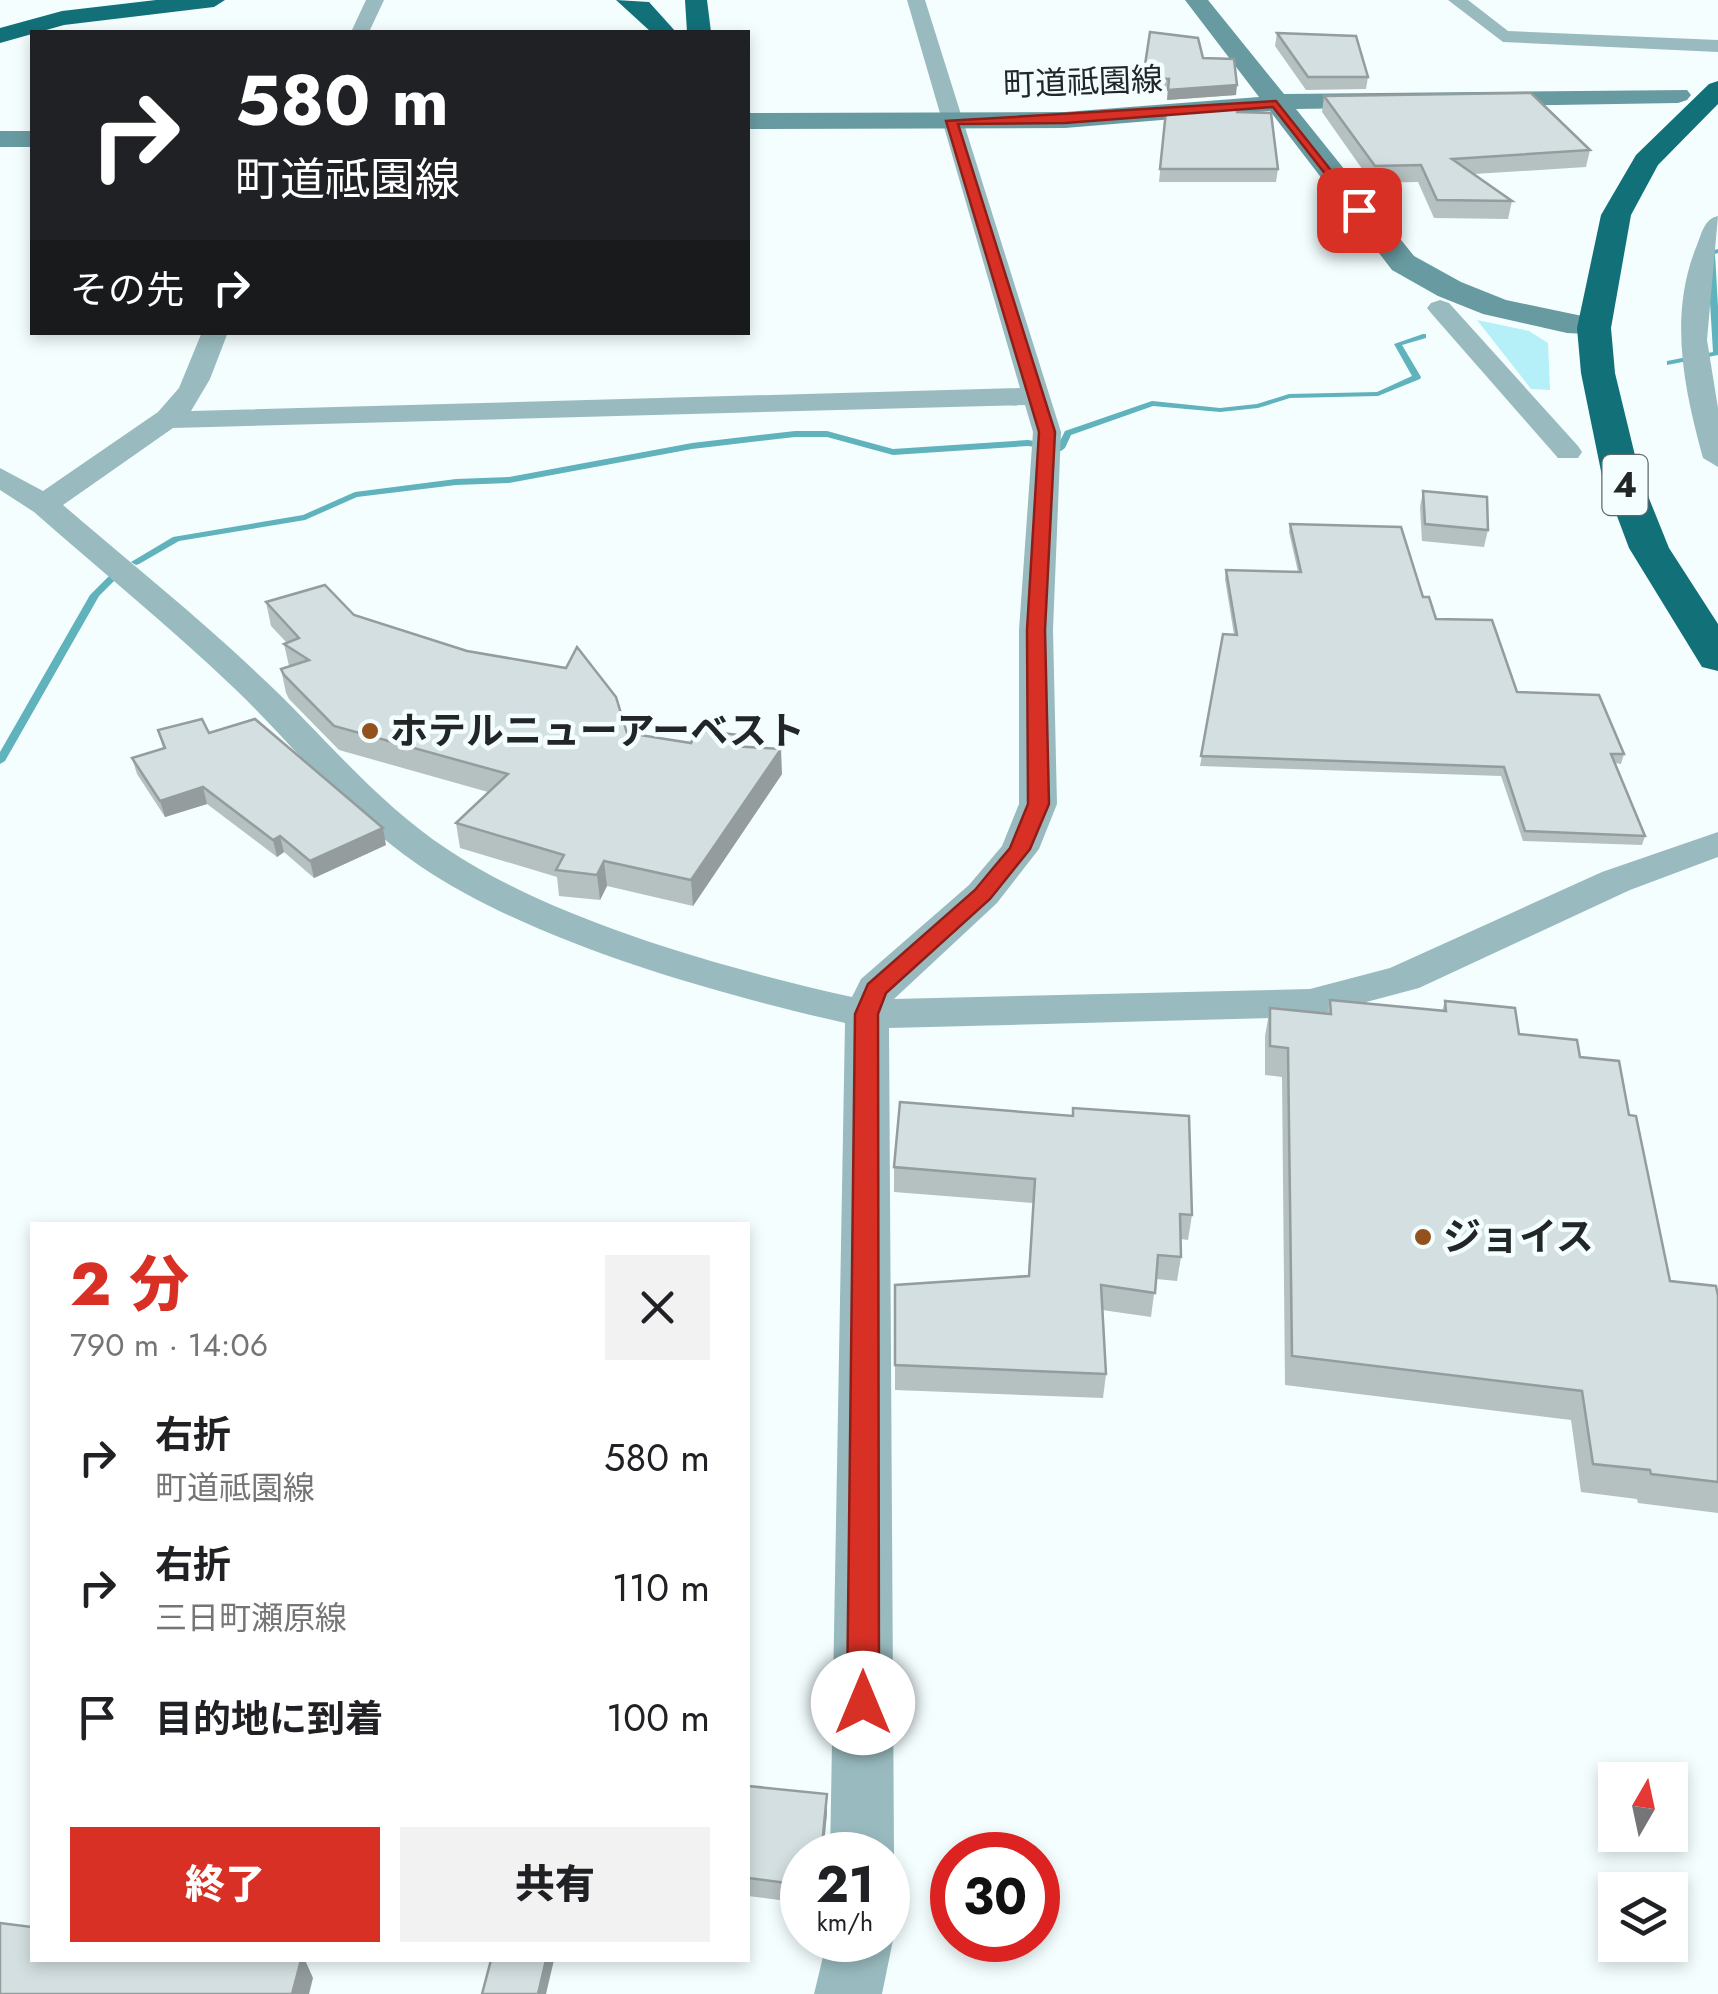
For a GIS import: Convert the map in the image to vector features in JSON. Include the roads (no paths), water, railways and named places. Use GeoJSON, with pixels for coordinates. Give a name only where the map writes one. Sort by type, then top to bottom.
{"type":"FeatureCollection","features":[{"type":"Feature","properties":{"kind":"highway"},"geometry":{"type":"LineString","coordinates":[[0,36],[62,18],[214,0]]}},
{"type":"Feature","properties":{"kind":"highway"},"geometry":{"type":"LineString","coordinates":[[627,0],[641,7],[662,30]]}},
{"type":"Feature","properties":{"kind":"highway"},"geometry":{"type":"LineString","coordinates":[[696,0],[699,30]]}},
{"type":"Feature","properties":{"kind":"highway","name":"4"},"geometry":{"type":"LineString","coordinates":[[1718,89],[1646,161],[1616,215],[1594,328],[1621,476],[1649,548],[1718,658]]}},
{"type":"Feature","properties":{"kind":"street"},"geometry":{"type":"LineString","coordinates":[[361,30],[376,0]]}},
{"type":"Feature","properties":{"kind":"street"},"geometry":{"type":"LineString","coordinates":[[862,1832],[866,1014],[876,989],[983,894],[1020,849],[1038,804],[1036,630],[1047,432],[916,0]]}},
{"type":"Feature","properties":{"kind":"street"},"geometry":{"type":"LineString","coordinates":[[1196,0],[1403,263],[1444,290],[1500,312],[1594,328]]}},
{"type":"Feature","properties":{"kind":"street"},"geometry":{"type":"LineString","coordinates":[[1457,0],[1503,36],[1718,46]]}},
{"type":"Feature","properties":{"kind":"street","name":"町道祗園線"},"geometry":{"type":"LineString","coordinates":[[750,121],[1065,120],[1390,96],[1678,95]]}},
{"type":"Feature","properties":{"kind":"street","name":"町道祗園線"},"geometry":{"type":"LineString","coordinates":[[750,129],[952,121]]}},
{"type":"Feature","properties":{"kind":"street"},"geometry":{"type":"LineString","coordinates":[[0,140],[30,139]]}},
{"type":"Feature","properties":{"kind":"street"},"geometry":{"type":"LineString","coordinates":[[1718,223],[1703,255],[1692,321],[1697,390],[1718,458]]}},
{"type":"Feature","properties":{"kind":"street"},"geometry":{"type":"LineString","coordinates":[[1440,308],[1568,452]]}},
{"type":"Feature","properties":{"kind":"street"},"geometry":{"type":"LineString","coordinates":[[45,506],[68,480],[165,420],[184,402],[215,335]]}},
{"type":"Feature","properties":{"kind":"street"},"geometry":{"type":"LineString","coordinates":[[165,420],[1034,396]]}},
{"type":"Feature","properties":{"kind":"street"},"geometry":{"type":"LineString","coordinates":[[0,477],[45,506],[247,682],[366,806],[435,859],[540,916],[768,992],[866,1014],[1310,1003],[1404,978],[1616,881],[1718,844]]}},
{"type":"Feature","properties":{"kind":"street"},"geometry":{"type":"LineString","coordinates":[[848,1994],[855,1962]]}},
{"type":"Feature","properties":{"kind":"waterway"},"geometry":{"type":"LineString","coordinates":[[1670,363],[1717,353],[1711,252],[1718,251]]}},
{"type":"Feature","properties":{"kind":"waterway"},"geometry":{"type":"LineString","coordinates":[[136,562],[176,539],[305,517],[355,495],[456,482],[509,480],[692,446],[827,434],[893,452],[1028,443],[1061,448],[1068,433],[1152,403],[1220,410],[1258,406],[1289,396],[1378,394],[1417,377],[1398,344],[1423,336]]}},
{"type":"Feature","properties":{"kind":"waterway"},"geometry":{"type":"LineString","coordinates":[[0,761],[95,595],[114,576]]}},
{"type":"Feature","properties":{"kind":"place","name":"ホテルニューアーベスト"},"geometry":{"type":"Point","coordinates":[370,731]}},
{"type":"Feature","properties":{"kind":"place","name":"ジョイス"},"geometry":{"type":"Point","coordinates":[1423,1237]}}]}
